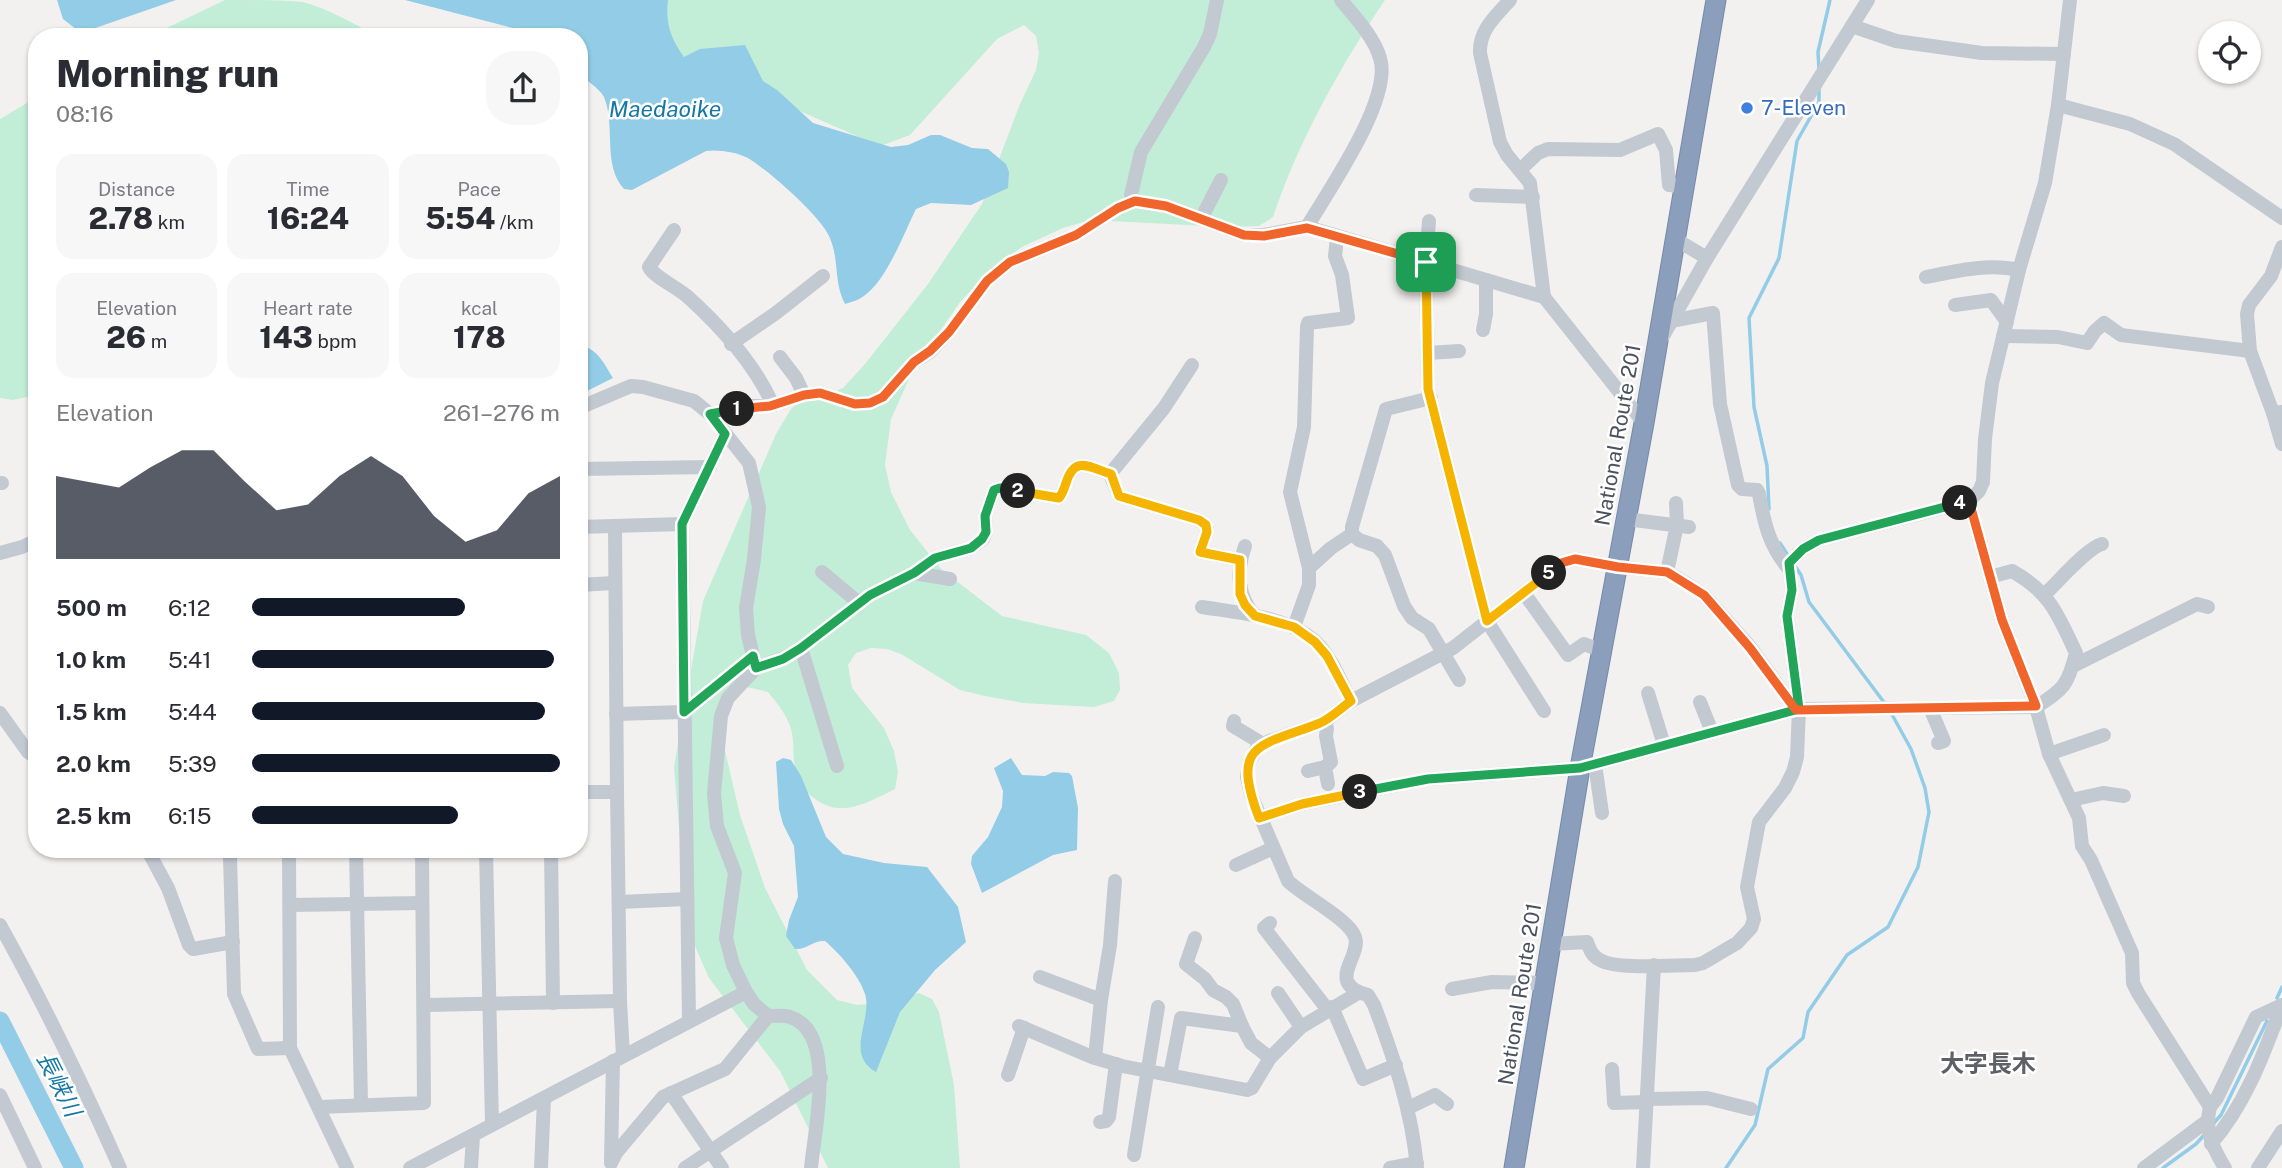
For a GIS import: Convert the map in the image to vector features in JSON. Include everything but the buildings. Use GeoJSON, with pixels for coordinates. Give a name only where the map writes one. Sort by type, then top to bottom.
{"type":"FeatureCollection","features":[{"type":"Feature","properties":{"kind":"highway","name":"National Route 201"},"geometry":{"type":"LineString","coordinates":[[1514,1168],[1551,944],[1587,766],[1602,651],[1716,0]]}},
{"type":"Feature","properties":{"kind":"street"},"geometry":{"type":"LineString","coordinates":[[1135,201],[1131,195],[1133,177],[1141,152],[1204,47],[1210,34],[1217,0]]}},
{"type":"Feature","properties":{"kind":"street"},"geometry":{"type":"LineString","coordinates":[[1307,228],[1356,144],[1382,83],[1381,60],[1376,47],[1341,0]]}},
{"type":"Feature","properties":{"kind":"street"},"geometry":{"type":"LineString","coordinates":[[1510,0],[1480,39],[1480,53],[1500,142],[1530,183],[1544,297],[1644,422]]}},
{"type":"Feature","properties":{"kind":"street"},"geometry":{"type":"LineString","coordinates":[[1656,349],[1707,258],[1868,0]]}},
{"type":"Feature","properties":{"kind":"street"},"geometry":{"type":"LineString","coordinates":[[1551,944],[1587,942],[1592,955],[1602,962],[1618,965],[1695,965],[1737,943],[1751,928],[1754,919],[1747,887],[1759,822],[1785,788],[1797,757],[1798,710],[1787,616],[1792,590],[1791,563],[1803,549],[1819,540],[1969,501],[1979,491],[1983,482],[1991,394],[2019,270],[2045,183],[2058,105],[2070,0]]}},
{"type":"Feature","properties":{"kind":"street"},"geometry":{"type":"LineString","coordinates":[[1852,26],[1896,41],[1982,53],[2064,54]]}},
{"type":"Feature","properties":{"kind":"street"},"geometry":{"type":"LineString","coordinates":[[2058,105],[2130,124],[2174,144],[2282,218]]}},
{"type":"Feature","properties":{"kind":"street"},"geometry":{"type":"LineString","coordinates":[[1520,170],[1538,153],[1548,149],[1620,150],[1658,134],[1666,150],[1670,185],[1683,186]]}},
{"type":"Feature","properties":{"kind":"street"},"geometry":{"type":"LineString","coordinates":[[1201,219],[1221,180]]}},
{"type":"Feature","properties":{"kind":"street"},"geometry":{"type":"LineString","coordinates":[[1476,195],[1533,197]]}},
{"type":"Feature","properties":{"kind":"street"},"geometry":{"type":"LineString","coordinates":[[710,414],[773,405],[820,393],[855,404],[870,403],[883,397],[914,362],[949,332],[987,281],[1010,262],[1076,235],[1118,208],[1135,201],[1166,206],[1244,235],[1264,236],[1307,228],[1544,297]]}},
{"type":"Feature","properties":{"kind":"street"},"geometry":{"type":"LineString","coordinates":[[1429,221],[1426,262],[1431,398],[1487,621],[1544,711]]}},
{"type":"Feature","properties":{"kind":"street"},"geometry":{"type":"LineString","coordinates":[[674,230],[652,260],[649,267],[651,272],[677,287],[731,344],[766,391],[773,405]]}},
{"type":"Feature","properties":{"kind":"street"},"geometry":{"type":"LineString","coordinates":[[1294,627],[1309,585],[1309,568],[1290,492],[1304,426],[1307,327],[1314,322],[1348,318],[1342,275],[1335,256],[1337,238]]}},
{"type":"Feature","properties":{"kind":"street"},"geometry":{"type":"LineString","coordinates":[[1675,239],[1707,258]]}},
{"type":"Feature","properties":{"kind":"street"},"geometry":{"type":"LineString","coordinates":[[2282,247],[2271,276],[2249,305],[2247,314],[2250,351],[2277,412],[2282,444]]}},
{"type":"Feature","properties":{"kind":"street"},"geometry":{"type":"LineString","coordinates":[[1926,277],[1986,266],[2019,270]]}},
{"type":"Feature","properties":{"kind":"street"},"geometry":{"type":"LineString","coordinates":[[731,344],[824,276]]}},
{"type":"Feature","properties":{"kind":"street"},"geometry":{"type":"LineString","coordinates":[[1483,330],[1486,280]]}},
{"type":"Feature","properties":{"kind":"street"},"geometry":{"type":"LineString","coordinates":[[1955,306],[1991,300],[2005,329]]}},
{"type":"Feature","properties":{"kind":"street"},"geometry":{"type":"LineString","coordinates":[[1671,321],[1713,313],[1720,404],[1738,485],[1742,489],[1757,490],[1765,529],[1775,549],[1791,563]]}},
{"type":"Feature","properties":{"kind":"street"},"geometry":{"type":"LineString","coordinates":[[2005,329],[2087,343],[2104,323],[2121,335],[2250,351]]}},
{"type":"Feature","properties":{"kind":"street"},"geometry":{"type":"LineString","coordinates":[[1428,353],[1459,351]]}},
{"type":"Feature","properties":{"kind":"street"},"geometry":{"type":"LineString","coordinates":[[780,357],[796,378],[804,395]]}},
{"type":"Feature","properties":{"kind":"street"},"geometry":{"type":"LineString","coordinates":[[1111,474],[1164,408],[1192,365]]}},
{"type":"Feature","properties":{"kind":"street"},"geometry":{"type":"LineString","coordinates":[[588,404],[631,386],[694,401],[710,414],[749,463],[759,507],[746,608],[754,662],[728,698],[721,716],[714,794],[717,826],[734,873],[726,938],[733,965],[754,1004],[768,1016],[790,1017],[804,1026],[814,1040],[821,1078],[811,1168]]}},
{"type":"Feature","properties":{"kind":"street"},"geometry":{"type":"LineString","coordinates":[[1431,398],[1391,407],[1382,414],[1352,534],[1359,540],[1377,546],[1385,555],[1404,606],[1412,618],[1429,629],[1459,680]]}},
{"type":"Feature","properties":{"kind":"street"},"geometry":{"type":"LineString","coordinates":[[689,1020],[682,524],[725,434]]}},
{"type":"Feature","properties":{"kind":"street"},"geometry":{"type":"LineString","coordinates":[[616,714],[684,712],[754,662],[783,659],[801,648],[870,595],[914,573],[935,558],[971,548],[986,532],[985,516],[994,490],[1000,488],[1059,498],[1070,470],[1075,465],[1081,464],[1111,474]]}},
{"type":"Feature","properties":{"kind":"street"},"geometry":{"type":"LineString","coordinates":[[588,469],[709,467]]}},
{"type":"Feature","properties":{"kind":"street"},"geometry":{"type":"LineString","coordinates":[[1111,474],[1119,496],[1199,520],[1206,525],[1207,532],[1200,552],[1242,553],[1240,594],[1255,616]]}},
{"type":"Feature","properties":{"kind":"street"},"geometry":{"type":"LineString","coordinates":[[1969,501],[2002,620],[2036,706],[2049,754],[2079,818],[2082,846],[2091,860],[2132,953],[2133,982],[2208,1117],[2211,1141],[2225,1168]]}},
{"type":"Feature","properties":{"kind":"street"},"geometry":{"type":"LineString","coordinates":[[1667,572],[1683,526],[1676,503]]}},
{"type":"Feature","properties":{"kind":"street"},"geometry":{"type":"LineString","coordinates":[[1626,519],[1683,526]]}},
{"type":"Feature","properties":{"kind":"street"},"geometry":{"type":"LineString","coordinates":[[588,527],[682,524]]}},
{"type":"Feature","properties":{"kind":"street"},"geometry":{"type":"LineString","coordinates":[[610,1166],[620,1001],[615,527]]}},
{"type":"Feature","properties":{"kind":"street"},"geometry":{"type":"LineString","coordinates":[[1309,568],[1352,534]]}},
{"type":"Feature","properties":{"kind":"street"},"geometry":{"type":"LineString","coordinates":[[0,553],[28,544]]}},
{"type":"Feature","properties":{"kind":"street"},"geometry":{"type":"LineString","coordinates":[[2045,594],[2089,549],[2102,544]]}},
{"type":"Feature","properties":{"kind":"street"},"geometry":{"type":"LineString","coordinates":[[1390,1168],[1417,1166],[1408,1108],[1396,1065],[1374,1004],[1368,995],[1358,992],[1349,982],[1346,973],[1356,943],[1354,934],[1326,908],[1288,881],[1259,818],[1247,777],[1256,748],[1324,722],[1351,701],[1453,648],[1561,563],[1575,559],[1667,572],[1704,595],[1798,710]]}},
{"type":"Feature","properties":{"kind":"street"},"geometry":{"type":"LineString","coordinates":[[1259,818],[1302,804],[1428,779],[1587,766],[1798,710],[2036,706],[2059,691],[2070,678],[2076,653],[2045,594],[2031,581],[2012,571],[1990,577]]}},
{"type":"Feature","properties":{"kind":"street"},"geometry":{"type":"LineString","coordinates":[[822,572],[859,603]]}},
{"type":"Feature","properties":{"kind":"street"},"geometry":{"type":"LineString","coordinates":[[914,573],[950,579]]}},
{"type":"Feature","properties":{"kind":"street"},"geometry":{"type":"LineString","coordinates":[[588,584],[614,583]]}},
{"type":"Feature","properties":{"kind":"street"},"geometry":{"type":"LineString","coordinates":[[1524,593],[1568,655],[1584,644],[1602,651]]}},
{"type":"Feature","properties":{"kind":"street"},"geometry":{"type":"LineString","coordinates":[[2073,666],[2197,604],[2208,607]]}},
{"type":"Feature","properties":{"kind":"street"},"geometry":{"type":"LineString","coordinates":[[1202,607],[1255,616],[1294,627],[1315,642],[1327,656],[1351,701]]}},
{"type":"Feature","properties":{"kind":"street"},"geometry":{"type":"LineString","coordinates":[[801,648],[837,766]]}},
{"type":"Feature","properties":{"kind":"street"},"geometry":{"type":"LineString","coordinates":[[1648,693],[1664,745]]}},
{"type":"Feature","properties":{"kind":"street"},"geometry":{"type":"LineString","coordinates":[[1700,702],[1712,732]]}},
{"type":"Feature","properties":{"kind":"street"},"geometry":{"type":"LineString","coordinates":[[1930,708],[1944,741],[1938,743]]}},
{"type":"Feature","properties":{"kind":"street"},"geometry":{"type":"LineString","coordinates":[[1307,727],[1314,734],[1327,728],[1339,720],[1338,711]]}},
{"type":"Feature","properties":{"kind":"street"},"geometry":{"type":"LineString","coordinates":[[0,713],[28,752]]}},
{"type":"Feature","properties":{"kind":"street"},"geometry":{"type":"LineString","coordinates":[[1234,720],[1233,726],[1263,744]]}},
{"type":"Feature","properties":{"kind":"street"},"geometry":{"type":"LineString","coordinates":[[1308,771],[1325,767],[1331,762],[1327,728]]}},
{"type":"Feature","properties":{"kind":"street"},"geometry":{"type":"LineString","coordinates":[[2049,754],[2104,735]]}},
{"type":"Feature","properties":{"kind":"street"},"geometry":{"type":"LineString","coordinates":[[1587,766],[1602,813]]}},
{"type":"Feature","properties":{"kind":"street"},"geometry":{"type":"LineString","coordinates":[[1325,767],[1328,784]]}},
{"type":"Feature","properties":{"kind":"street"},"geometry":{"type":"LineString","coordinates":[[588,792],[617,792]]}},
{"type":"Feature","properties":{"kind":"street"},"geometry":{"type":"LineString","coordinates":[[2071,800],[2103,793],[2124,796]]}},
{"type":"Feature","properties":{"kind":"street"},"geometry":{"type":"LineString","coordinates":[[1236,865],[1273,848]]}},
{"type":"Feature","properties":{"kind":"street"},"geometry":{"type":"LineString","coordinates":[[151,858],[169,888],[189,945],[193,949],[233,942]]}},
{"type":"Feature","properties":{"kind":"street"},"geometry":{"type":"LineString","coordinates":[[230,858],[234,995],[258,1049],[290,1048]]}},
{"type":"Feature","properties":{"kind":"street"},"geometry":{"type":"LineString","coordinates":[[289,858],[290,1048],[347,1168]]}},
{"type":"Feature","properties":{"kind":"street"},"geometry":{"type":"LineString","coordinates":[[356,858],[361,1104]]}},
{"type":"Feature","properties":{"kind":"street"},"geometry":{"type":"LineString","coordinates":[[319,1107],[425,1103],[422,858]]}},
{"type":"Feature","properties":{"kind":"street"},"geometry":{"type":"LineString","coordinates":[[486,858],[492,1125]]}},
{"type":"Feature","properties":{"kind":"street"},"geometry":{"type":"LineString","coordinates":[[551,858],[553,1003]]}},
{"type":"Feature","properties":{"kind":"street"},"geometry":{"type":"LineString","coordinates":[[1095,1058],[1110,945],[1115,881]]}},
{"type":"Feature","properties":{"kind":"street"},"geometry":{"type":"LineString","coordinates":[[619,902],[687,899]]}},
{"type":"Feature","properties":{"kind":"street"},"geometry":{"type":"LineString","coordinates":[[289,905],[422,903]]}},
{"type":"Feature","properties":{"kind":"street"},"geometry":{"type":"LineString","coordinates":[[0,925],[35,987],[76,1070],[120,1168]]}},
{"type":"Feature","properties":{"kind":"street"},"geometry":{"type":"LineString","coordinates":[[1264,928],[1330,1009],[1363,1079],[1396,1065]]}},
{"type":"Feature","properties":{"kind":"street"},"geometry":{"type":"LineString","coordinates":[[1195,938],[1186,964],[1205,979],[1213,990],[1233,1004],[1251,1043],[1270,1058]]}},
{"type":"Feature","properties":{"kind":"street"},"geometry":{"type":"LineString","coordinates":[[1643,1168],[1643,1129],[1654,965]]}},
{"type":"Feature","properties":{"kind":"street"},"geometry":{"type":"LineString","coordinates":[[1040,977],[1101,1000]]}},
{"type":"Feature","properties":{"kind":"street"},"geometry":{"type":"LineString","coordinates":[[1452,989],[1492,982],[1545,983]]}},
{"type":"Feature","properties":{"kind":"street"},"geometry":{"type":"LineString","coordinates":[[417,1166],[746,992]]}},
{"type":"Feature","properties":{"kind":"street"},"geometry":{"type":"LineString","coordinates":[[1008,1075],[1022,1027],[1095,1058],[1116,1064],[1247,1090],[1252,1088],[1270,1058],[1301,1027],[1358,992]]}},
{"type":"Feature","properties":{"kind":"street"},"geometry":{"type":"LineString","coordinates":[[1278,993],[1301,1027]]}},
{"type":"Feature","properties":{"kind":"street"},"geometry":{"type":"LineString","coordinates":[[425,1005],[620,1001]]}},
{"type":"Feature","properties":{"kind":"street"},"geometry":{"type":"LineString","coordinates":[[2144,1168],[2208,1117],[2256,1017],[2282,1005]]}},
{"type":"Feature","properties":{"kind":"street"},"geometry":{"type":"LineString","coordinates":[[2211,1141],[2232,1116],[2263,1056],[2282,1005]]}},
{"type":"Feature","properties":{"kind":"street"},"geometry":{"type":"LineString","coordinates":[[1134,1155],[1158,1007]]}},
{"type":"Feature","properties":{"kind":"street"},"geometry":{"type":"LineString","coordinates":[[610,1166],[616,1153],[663,1097],[725,1069],[768,1016]]}},
{"type":"Feature","properties":{"kind":"street"},"geometry":{"type":"LineString","coordinates":[[1170,1075],[1181,1018],[1242,1026]]}},
{"type":"Feature","properties":{"kind":"street"},"geometry":{"type":"LineString","coordinates":[[1156,1024],[1179,1028]]}},
{"type":"Feature","properties":{"kind":"street"},"geometry":{"type":"LineString","coordinates":[[1100,1122],[1106,1121],[1109,1116],[1116,1064]]}},
{"type":"Feature","properties":{"kind":"street"},"geometry":{"type":"LineString","coordinates":[[1612,1069],[1614,1103],[1707,1098],[1751,1109]]}},
{"type":"Feature","properties":{"kind":"street"},"geometry":{"type":"LineString","coordinates":[[685,1168],[821,1078]]}},
{"type":"Feature","properties":{"kind":"street"},"geometry":{"type":"LineString","coordinates":[[671,1093],[722,1168]]}},
{"type":"Feature","properties":{"kind":"street"},"geometry":{"type":"LineString","coordinates":[[0,1095],[35,1168]]}},
{"type":"Feature","properties":{"kind":"street"},"geometry":{"type":"LineString","coordinates":[[1408,1108],[1436,1095],[1447,1104]]}},
{"type":"Feature","properties":{"kind":"street"},"geometry":{"type":"LineString","coordinates":[[541,1168],[544,1099]]}},
{"type":"Feature","properties":{"kind":"street"},"geometry":{"type":"LineString","coordinates":[[2258,1168],[2282,1130]]}},
{"type":"Feature","properties":{"kind":"street"},"geometry":{"type":"LineString","coordinates":[[471,1168],[473,1136]]}},
{"type":"Feature","properties":{"kind":"green space"},"geometry":{"type":"Polygon","coordinates":[[[225,0],[274,0],[313,5],[361,28],[167,28],[225,0]]]}},
{"type":"Feature","properties":{"kind":"green space"},"geometry":{"type":"Polygon","coordinates":[[[639,0],[1385,0],[1322,105],[1295,161],[1273,217],[1259,226],[1226,227],[1090,220],[1063,228],[1022,247],[991,269],[960,302],[913,370],[891,419],[885,465],[891,492],[910,530],[942,570],[1002,616],[1086,635],[1109,653],[1119,673],[1120,690],[1114,701],[1094,707],[1023,703],[985,696],[960,690],[901,654],[887,649],[871,648],[856,653],[848,665],[852,688],[884,728],[894,751],[898,772],[895,789],[864,803],[837,808],[814,799],[803,787],[795,767],[791,729],[768,692],[747,687],[726,700],[719,725],[740,815],[765,888],[807,970],[837,1000],[857,1005],[881,1003],[919,993],[932,999],[939,1012],[954,1085],[960,1168],[828,1168],[780,1071],[709,978],[683,919],[683,876],[674,767],[703,601],[776,434],[791,409],[806,397],[822,397],[843,388],[865,364],[928,284],[982,204],[1020,104],[1036,70],[1039,53],[1036,36],[1024,25],[997,39],[910,135],[883,145],[699,67],[674,50],[639,0]]]}},
{"type":"Feature","properties":{"kind":"green space"},"geometry":{"type":"Polygon","coordinates":[[[28,102],[28,397],[13,400],[0,398],[0,119],[28,102]]]}},
{"type":"Feature","properties":{"kind":"water"},"geometry":{"type":"Polygon","coordinates":[[[57,0],[176,0],[95,28],[75,28],[63,19],[57,0]]]}},
{"type":"Feature","properties":{"kind":"water","name":"Maedaoike"},"geometry":{"type":"Polygon","coordinates":[[[405,0],[668,0],[670,30],[684,57],[700,49],[745,45],[763,81],[777,90],[813,123],[891,147],[908,145],[931,135],[940,135],[972,148],[988,149],[1006,164],[1009,172],[1008,188],[971,205],[931,203],[916,209],[893,258],[878,281],[861,298],[845,304],[839,287],[832,245],[824,227],[793,194],[748,158],[716,150],[706,151],[632,190],[624,189],[613,169],[609,120],[604,97],[588,81],[588,28],[513,28],[405,0]]]}},
{"type":"Feature","properties":{"kind":"water"},"geometry":{"type":"Polygon","coordinates":[[[588,348],[603,362],[613,378],[588,390],[588,348]]]}},
{"type":"Feature","properties":{"kind":"water"},"geometry":{"type":"Polygon","coordinates":[[[783,758],[791,760],[801,776],[826,837],[843,854],[884,863],[927,867],[958,907],[966,942],[935,970],[900,1012],[876,1072],[867,1065],[862,1056],[865,994],[853,972],[825,941],[795,949],[786,936],[798,897],[794,846],[779,809],[776,762],[783,758]]]}},
{"type":"Feature","properties":{"kind":"water"},"geometry":{"type":"Polygon","coordinates":[[[1011,758],[1022,775],[1045,776],[1053,772],[1069,773],[1072,776],[1078,808],[1077,850],[1053,855],[982,893],[971,864],[972,856],[988,837],[1002,807],[1003,791],[994,768],[1011,758]]]}},
{"type":"Feature","properties":{"kind":"waterway"},"geometry":{"type":"LineString","coordinates":[[1819,70],[1818,52],[1830,0]]}},
{"type":"Feature","properties":{"kind":"waterway"},"geometry":{"type":"LineString","coordinates":[[1769,509],[1767,466],[1754,407],[1749,318],[1779,258],[1797,141],[1819,102],[1819,88]]}},
{"type":"Feature","properties":{"kind":"waterway"},"geometry":{"type":"LineString","coordinates":[[1780,543],[1789,557]]}},
{"type":"Feature","properties":{"kind":"waterway"},"geometry":{"type":"LineString","coordinates":[[1795,566],[1801,575],[1809,602],[1886,705]]}},
{"type":"Feature","properties":{"kind":"waterway"},"geometry":{"type":"LineString","coordinates":[[1726,1168],[1755,1125],[1768,1069],[1803,1038],[1808,1012],[1847,955],[1888,927],[1918,867],[1929,812],[1925,788],[1911,749],[1890,711]]}},
{"type":"Feature","properties":{"kind":"waterway"},"geometry":{"type":"LineString","coordinates":[[2277,998],[2282,987]]}},
{"type":"Feature","properties":{"kind":"waterway","name":"長峡川"},"geometry":{"type":"LineString","coordinates":[[0,1021],[74,1168]]}},
{"type":"Feature","properties":{"kind":"waterway"},"geometry":{"type":"LineString","coordinates":[[2213,1124],[2221,1115],[2267,1021]]}},
{"type":"Feature","properties":{"kind":"waterway"},"geometry":{"type":"LineString","coordinates":[[2163,1168],[2196,1144],[2206,1133]]}},
{"type":"Feature","properties":{"kind":"place","name":"7-Eleven"},"geometry":{"type":"Point","coordinates":[1747,108]}},
{"type":"Feature","properties":{"kind":"district","name":"大字長木"},"geometry":{"type":"Point","coordinates":[1988,1064]}},
{"type":"Feature","properties":{"kind":"route"},"geometry":{"type":"LineString","coordinates":[[1426,262],[1307,228],[1264,236],[1244,235],[1166,206],[1135,201],[1118,208],[1060,243],[1010,262],[987,281],[949,332],[914,362],[883,397],[870,403],[855,404],[820,393],[770,406],[754,406],[710,414],[725,434],[682,524],[684,712],[753,656],[756,668],[783,659],[870,595],[914,573],[935,558],[971,548],[986,532],[985,516],[994,490],[1000,488],[1059,498],[1070,470],[1081,464],[1111,474],[1119,496],[1199,520],[1206,525],[1207,532],[1200,552],[1240,560],[1240,594],[1245,605],[1255,616],[1294,627],[1315,642],[1327,656],[1351,701],[1324,722],[1256,748],[1247,777],[1259,818],[1302,804],[1428,779],[1580,768],[1644,750],[1799,709],[1787,616],[1792,590],[1789,563],[1803,549],[1819,540],[1969,501],[2002,620],[2036,706],[1796,710],[1750,648],[1704,595],[1667,572],[1575,559],[1561,563],[1487,621],[1428,389],[1426,262]]}}]}
